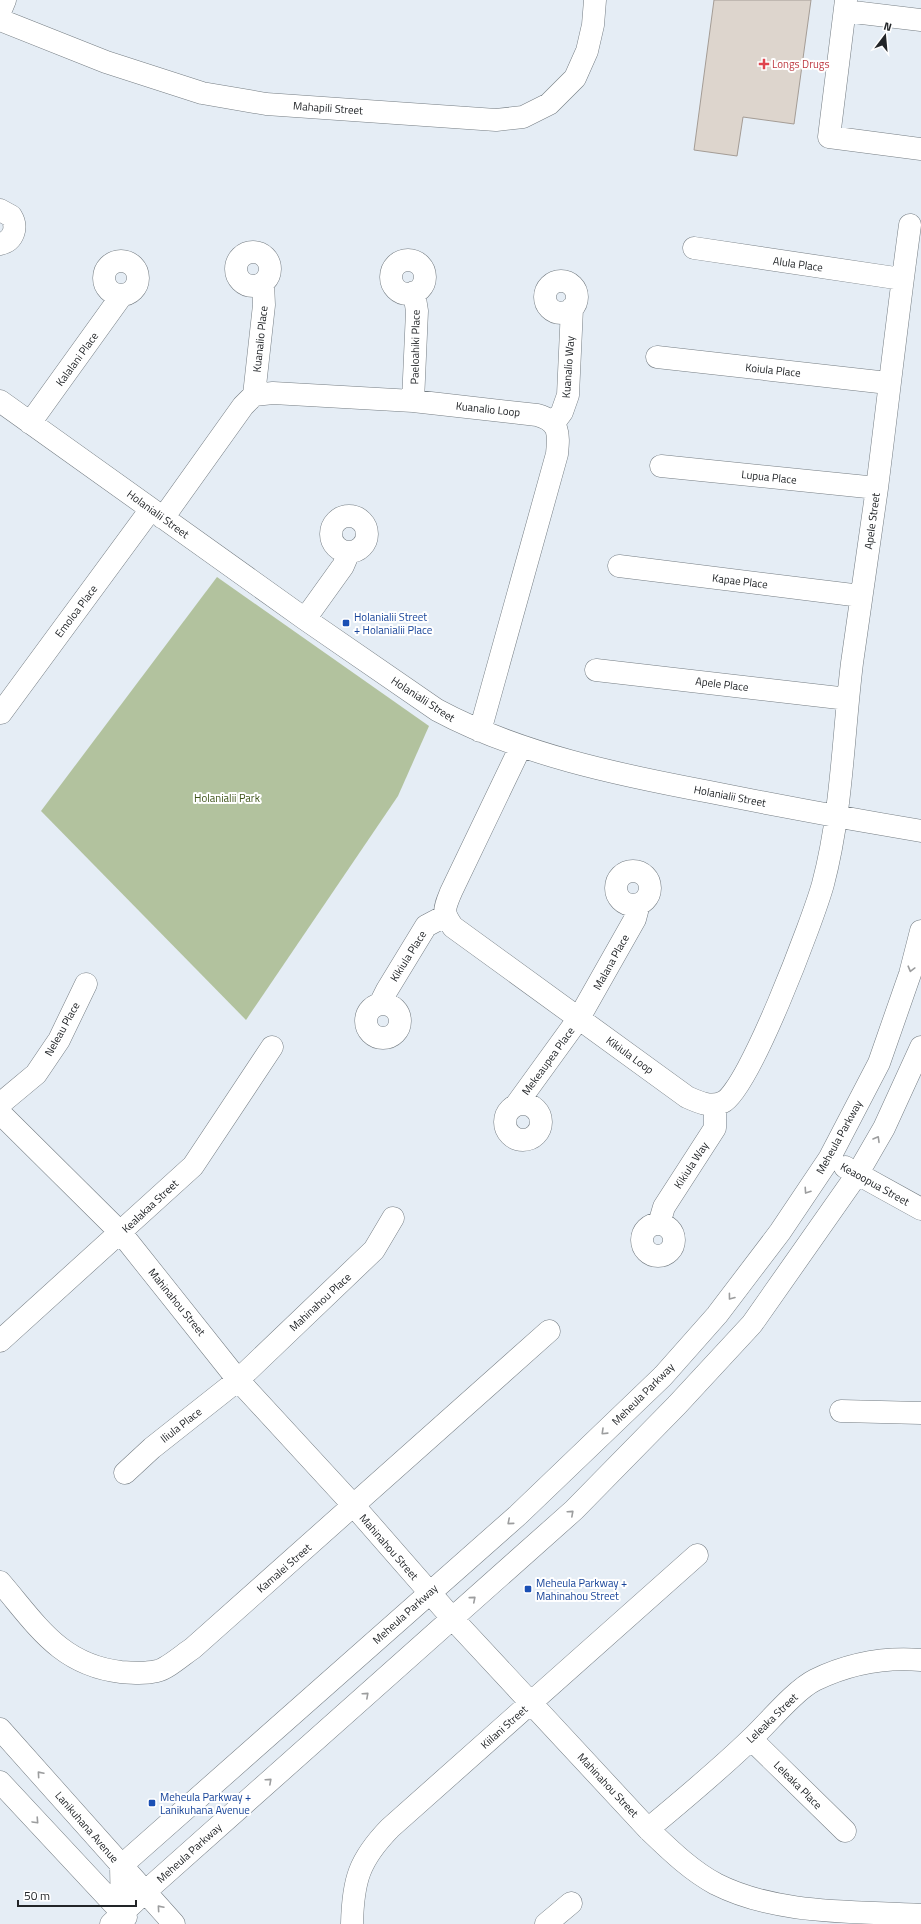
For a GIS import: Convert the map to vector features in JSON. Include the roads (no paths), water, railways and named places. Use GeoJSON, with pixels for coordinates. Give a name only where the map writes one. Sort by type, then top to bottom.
{"type":"FeatureCollection","features":[{"type":"Feature","properties":{"kind":"street"},"geometry":{"type":"LineString","coordinates":[[0,12],[5,0]]}},
{"type":"Feature","properties":{"kind":"street","name":"Mahapili Street"},"geometry":{"type":"LineString","coordinates":[[0,20],[106,62],[202,93],[266,104],[496,120],[523,117],[549,104],[575,78],[587,51],[594,25],[595,0]]}},
{"type":"Feature","properties":{"kind":"street"},"geometry":{"type":"LineString","coordinates":[[921,20],[846,6],[829,137],[921,148]]}},
{"type":"Feature","properties":{"kind":"street"},"geometry":{"type":"LineString","coordinates":[[0,210],[11,216],[15,227],[13,235],[1,245]]}},
{"type":"Feature","properties":{"kind":"street","name":"Apele Street"},"geometry":{"type":"LineString","coordinates":[[836,817],[848,699],[876,488],[888,383],[910,224]]}},
{"type":"Feature","properties":{"kind":"street","name":"Alula Place"},"geometry":{"type":"LineString","coordinates":[[694,248],[902,279]]}},
{"type":"Feature","properties":{"kind":"street","name":"Kuanalio Place"},"geometry":{"type":"LineString","coordinates":[[254,395],[264,305],[263,283]]}},
{"type":"Feature","properties":{"kind":"street","name":"Paeloahiki Place"},"geometry":{"type":"LineString","coordinates":[[413,402],[417,311],[414,292]]}},
{"type":"Feature","properties":{"kind":"street","name":"Kalalani Place"},"geometry":{"type":"LineString","coordinates":[[30,423],[122,295]]}},
{"type":"Feature","properties":{"kind":"street","name":"Kuanalio Way"},"geometry":{"type":"LineString","coordinates":[[554,423],[562,412],[568,395],[572,308]]}},
{"type":"Feature","properties":{"kind":"street","name":"Koiula Place"},"geometry":{"type":"LineString","coordinates":[[658,357],[888,383]]}},
{"type":"Feature","properties":{"kind":"street","name":"Kuanalio Loop"},"geometry":{"type":"LineString","coordinates":[[254,395],[273,393],[413,402],[537,415],[548,418],[554,423]]}},
{"type":"Feature","properties":{"kind":"street"},"geometry":{"type":"LineString","coordinates":[[157,514],[243,406],[254,395]]}},
{"type":"Feature","properties":{"kind":"street","name":"Holanialii Street"},"geometry":{"type":"LineString","coordinates":[[1,405],[30,423],[305,619],[436,710],[480,731],[520,746],[634,778],[836,817],[921,831]]}},
{"type":"Feature","properties":{"kind":"street"},"geometry":{"type":"LineString","coordinates":[[480,731],[557,454],[559,435],[554,423]]}},
{"type":"Feature","properties":{"kind":"street","name":"Lupua Place"},"geometry":{"type":"LineString","coordinates":[[661,466],[876,488]]}},
{"type":"Feature","properties":{"kind":"street","name":"Emoloa Place"},"geometry":{"type":"LineString","coordinates":[[1,713],[157,514]]}},
{"type":"Feature","properties":{"kind":"street"},"geometry":{"type":"LineString","coordinates":[[305,619],[344,566],[349,552]]}},
{"type":"Feature","properties":{"kind":"street","name":"Kapae Place"},"geometry":{"type":"LineString","coordinates":[[619,566],[861,596]]}},
{"type":"Feature","properties":{"kind":"street","name":"Apele Place"},"geometry":{"type":"LineString","coordinates":[[596,670],[848,699]]}},
{"type":"Feature","properties":{"kind":"street"},"geometry":{"type":"LineString","coordinates":[[445,916],[446,906],[451,892],[520,746]]}},
{"type":"Feature","properties":{"kind":"street"},"geometry":{"type":"LineString","coordinates":[[715,1105],[726,1102],[739,1088],[769,1026],[822,884],[836,817]]}},
{"type":"Feature","properties":{"kind":"street","name":"Malana Place"},"geometry":{"type":"LineString","coordinates":[[579,1018],[635,918],[638,904]]}},
{"type":"Feature","properties":{"kind":"street","name":"Kikiula Place"},"geometry":{"type":"LineString","coordinates":[[380,1004],[426,926],[445,916]]}},
{"type":"Feature","properties":{"kind":"street","name":"Kikiula Loop"},"geometry":{"type":"LineString","coordinates":[[445,916],[453,928],[687,1097],[700,1102],[715,1105]]}},
{"type":"Feature","properties":{"kind":"street","name":"Meheula Parkway"},"geometry":{"type":"LineString","coordinates":[[121,1866],[429,1592],[518,1515],[663,1376],[717,1315],[780,1232],[829,1159],[878,1063],[910,974],[921,932]]}},
{"type":"Feature","properties":{"kind":"street","name":"Neleau Place"},"geometry":{"type":"LineString","coordinates":[[0,1104],[36,1074],[59,1040],[86,984]]}},
{"type":"Feature","properties":{"kind":"street","name":"Mekeaupea Place"},"geometry":{"type":"LineString","coordinates":[[516,1105],[579,1018]]}},
{"type":"Feature","properties":{"kind":"street","name":"Kealakaa Street"},"geometry":{"type":"LineString","coordinates":[[0,1340],[121,1233],[193,1166],[272,1047]]}},
{"type":"Feature","properties":{"kind":"street","name":"Meheula Parkway"},"geometry":{"type":"LineString","coordinates":[[122,1920],[146,1891],[574,1510],[677,1406],[752,1324],[858,1173],[884,1128],[921,1047]]}},
{"type":"Feature","properties":{"kind":"street","name":"Kikiula Way"},"geometry":{"type":"LineString","coordinates":[[659,1224],[664,1207],[715,1128],[715,1105]]}},
{"type":"Feature","properties":{"kind":"street","name":"Mahinahou Street"},"geometry":{"type":"LineString","coordinates":[[0,1113],[121,1233],[238,1380],[354,1506],[452,1618],[532,1702],[648,1829],[682,1862],[716,1884],[745,1896],[799,1909],[921,1915]]}},
{"type":"Feature","properties":{"kind":"street","name":"Keaoopua Street"},"geometry":{"type":"LineString","coordinates":[[829,1159],[858,1173],[921,1209]]}},
{"type":"Feature","properties":{"kind":"street","name":"Mahinahou Place"},"geometry":{"type":"LineString","coordinates":[[238,1380],[374,1250],[393,1218]]}},
{"type":"Feature","properties":{"kind":"street","name":"Kamalei Street"},"geometry":{"type":"LineString","coordinates":[[0,1582],[54,1645],[79,1661],[103,1670],[136,1674],[158,1671],[193,1648],[549,1331]]}},
{"type":"Feature","properties":{"kind":"street","name":"Iliula Place"},"geometry":{"type":"LineString","coordinates":[[125,1473],[152,1448],[238,1380]]}},
{"type":"Feature","properties":{"kind":"street"},"geometry":{"type":"LineString","coordinates":[[841,1411],[921,1413]]}},
{"type":"Feature","properties":{"kind":"street","name":"Kiilani Street"},"geometry":{"type":"LineString","coordinates":[[352,1924],[353,1896],[359,1871],[374,1846],[390,1828],[697,1555]]}},
{"type":"Feature","properties":{"kind":"street","name":"Leleaka Street"},"geometry":{"type":"LineString","coordinates":[[648,1829],[710,1778],[791,1698],[814,1680],[851,1667],[871,1662],[896,1658],[921,1660]]}},
{"type":"Feature","properties":{"kind":"street","name":"Lanikuhana Avenue"},"geometry":{"type":"LineString","coordinates":[[0,1729],[174,1924]]}},
{"type":"Feature","properties":{"kind":"street","name":"Leleaka Place"},"geometry":{"type":"LineString","coordinates":[[751,1739],[845,1831]]}},
{"type":"Feature","properties":{"kind":"street"},"geometry":{"type":"LineString","coordinates":[[0,1782],[122,1920]]}},
{"type":"Feature","properties":{"kind":"street"},"geometry":{"type":"LineString","coordinates":[[121,1866],[122,1920]]}},
{"type":"Feature","properties":{"kind":"street"},"geometry":{"type":"LineString","coordinates":[[546,1924],[571,1903]]}},
{"type":"Feature","properties":{"kind":"place","name":"Longs Drugs"},"geometry":{"type":"Point","coordinates":[764,64]}},
{"type":"Feature","properties":{"kind":"place","name":"Holanialii Street + Holanialii Place"},"geometry":{"type":"Point","coordinates":[346,623]}},
{"type":"Feature","properties":{"kind":"place","name":"Meheula Parkway + Mahinahou Street"},"geometry":{"type":"Point","coordinates":[528,1589]}},
{"type":"Feature","properties":{"kind":"place","name":"Meheula Parkway + Lanikuhana Avenue"},"geometry":{"type":"Point","coordinates":[152,1803]}},
{"type":"Feature","properties":{"kind":"park label","name":"Holanialii Park"},"geometry":{"type":"Point","coordinates":[227,798]}}]}
